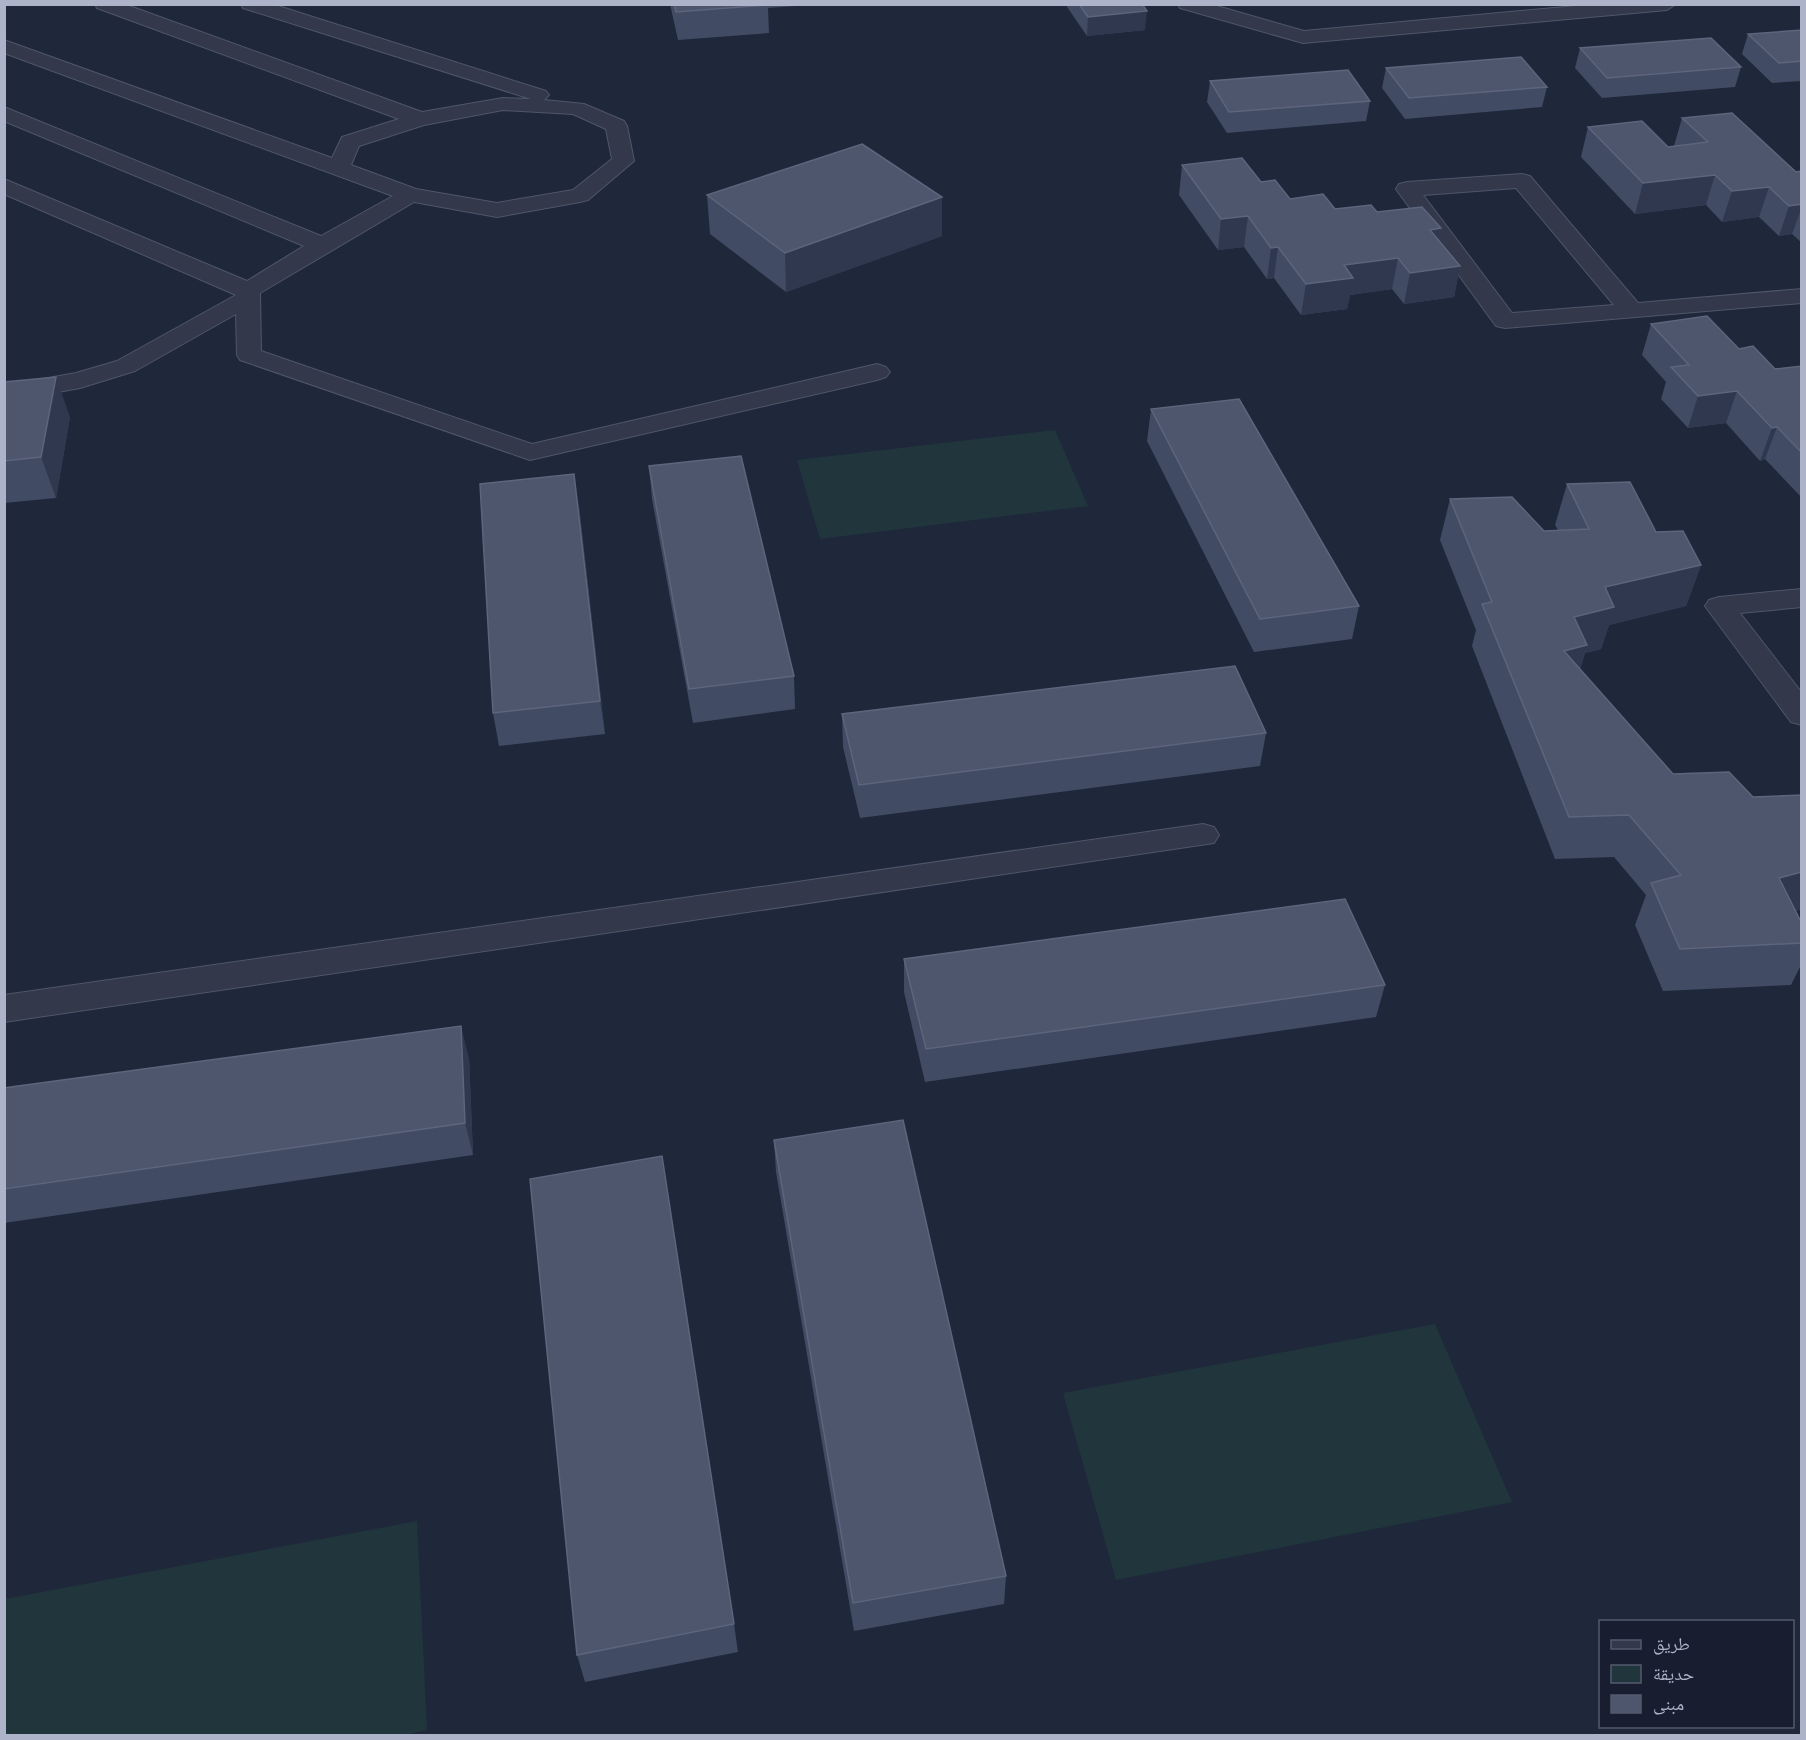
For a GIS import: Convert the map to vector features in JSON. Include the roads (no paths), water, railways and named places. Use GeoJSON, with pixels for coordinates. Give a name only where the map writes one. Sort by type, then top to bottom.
{"type":"FeatureCollection","features":[{"type":"Feature","properties":{"kind":"lane"},"geometry":{"type":"LineString","coordinates":[[104,4],[420,119]]}},
{"type":"Feature","properties":{"kind":"lane"},"geometry":{"type":"LineString","coordinates":[[4,46],[411,195],[497,210],[579,195],[623,161],[616,126],[578,108],[250,4]]}},
{"type":"Feature","properties":{"kind":"lane"},"geometry":{"type":"LineString","coordinates":[[1187,4],[1303,36],[1667,4]]}},
{"type":"Feature","properties":{"kind":"lane"},"geometry":{"type":"LineString","coordinates":[[338,169],[350,142],[420,119],[502,104],[578,108]]}},
{"type":"Feature","properties":{"kind":"lane"},"geometry":{"type":"LineString","coordinates":[[4,113],[322,245]]}},
{"type":"Feature","properties":{"kind":"lane"},"geometry":{"type":"LineString","coordinates":[[1631,310],[1522,181],[1407,189],[1505,321],[1801,296]]}},
{"type":"Feature","properties":{"kind":"lane"},"geometry":{"type":"LineString","coordinates":[[4,186],[248,294]]}},
{"type":"Feature","properties":{"kind":"lane"},"geometry":{"type":"LineString","coordinates":[[4,394],[80,380],[126,366],[248,294],[322,245],[411,195]]}},
{"type":"Feature","properties":{"kind":"lane"},"geometry":{"type":"LineString","coordinates":[[248,294],[249,355],[530,452],[877,372]]}},
{"type":"Feature","properties":{"kind":"lane"},"geometry":{"type":"LineString","coordinates":[[1802,598],[1719,606],[1802,716]]}},
{"type":"Feature","properties":{"kind":"lane"},"geometry":{"type":"LineString","coordinates":[[4,1009],[1203,835]]}}]}
